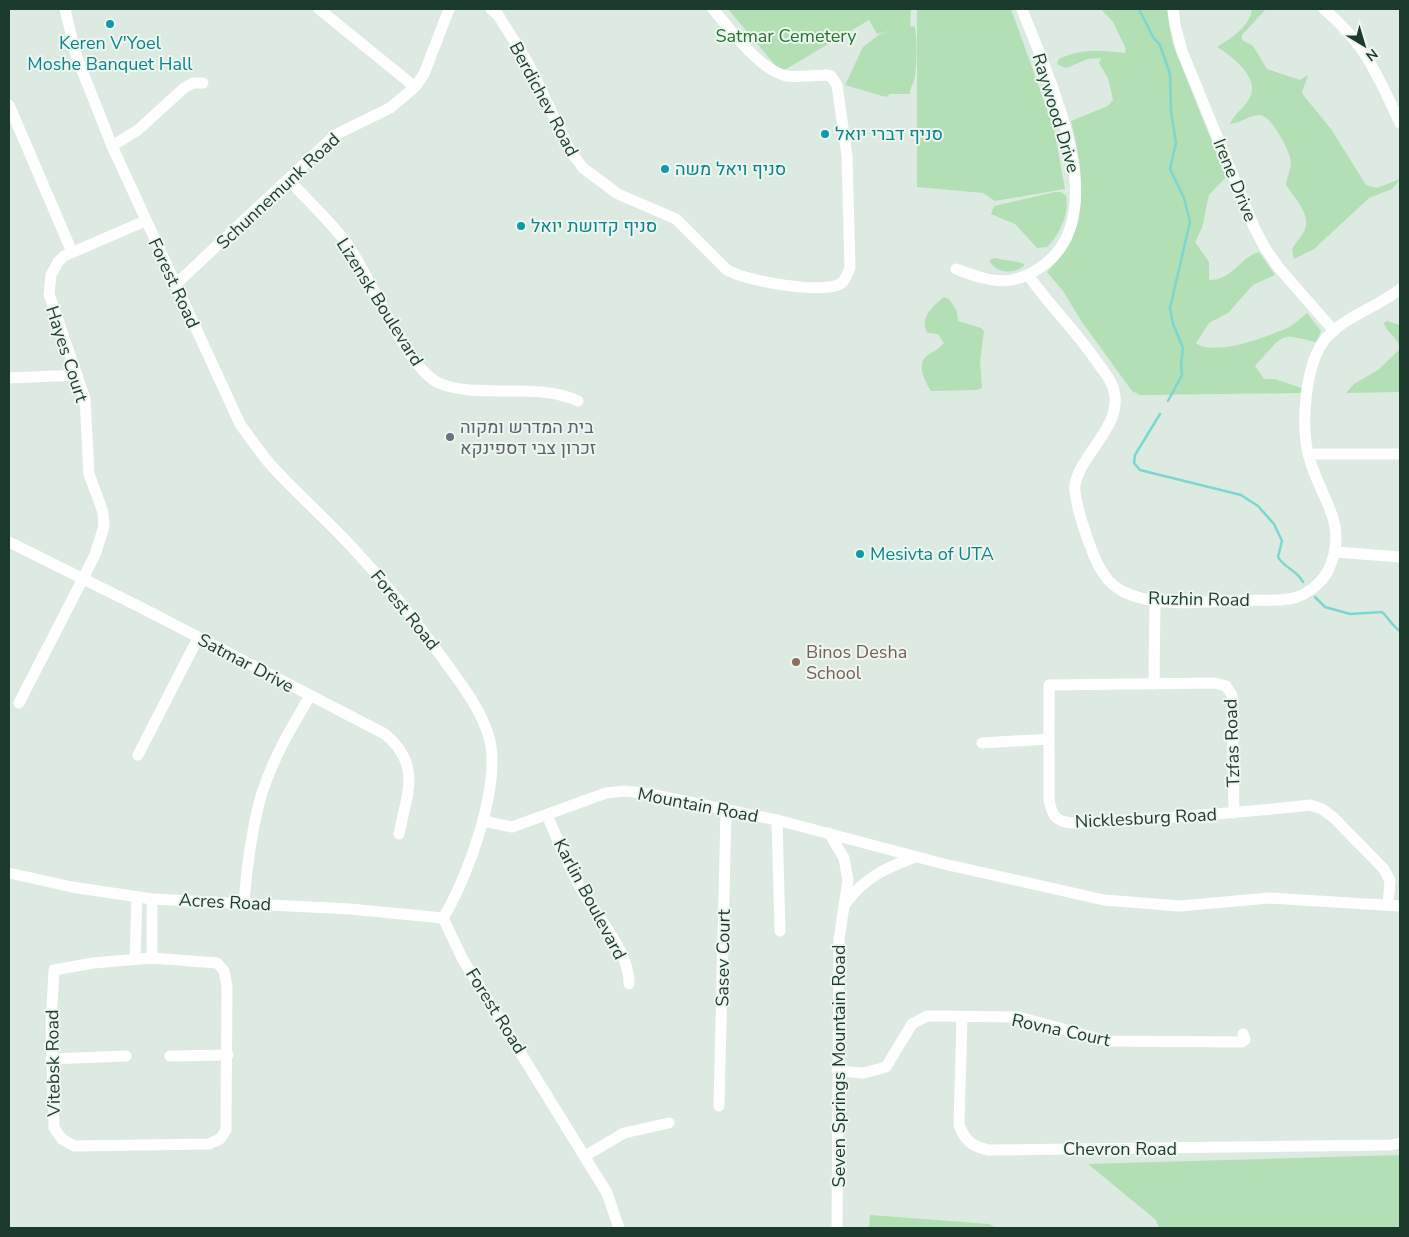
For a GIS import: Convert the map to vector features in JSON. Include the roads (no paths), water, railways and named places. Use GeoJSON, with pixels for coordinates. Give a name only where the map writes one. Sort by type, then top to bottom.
{"type":"FeatureCollection","features":[{"type":"Feature","properties":{"kind":"street","name":"Forest Road"},"geometry":{"type":"LineString","coordinates":[[65,9],[78,61],[112,146],[240,424],[280,475],[348,543],[400,600],[448,665],[481,716],[490,738],[492,761],[483,821],[458,890],[443,918],[462,958],[607,1193],[619,1228]]}},
{"type":"Feature","properties":{"kind":"street"},"geometry":{"type":"LineString","coordinates":[[319,9],[415,87]]}},
{"type":"Feature","properties":{"kind":"street","name":"Schunnemunk Road"},"geometry":{"type":"LineString","coordinates":[[175,285],[335,136],[390,108],[415,87],[424,74],[449,9]]}},
{"type":"Feature","properties":{"kind":"street","name":"Berdichev Road"},"geometry":{"type":"LineString","coordinates":[[492,9],[498,14],[528,63],[571,152],[589,174],[618,194],[676,219],[726,270],[736,276],[783,285],[823,287],[838,285],[846,276],[850,260],[847,156],[837,85],[831,76],[826,74],[790,77],[779,74],[758,59],[712,9]]}},
{"type":"Feature","properties":{"kind":"street","name":"Raywood Drive"},"geometry":{"type":"LineString","coordinates":[[956,269],[1000,282],[1028,275],[1047,263],[1061,248],[1072,224],[1077,201],[1075,173],[1064,127],[1022,9]]}},
{"type":"Feature","properties":{"kind":"street","name":"Irene Drive"},"geometry":{"type":"LineString","coordinates":[[1173,9],[1178,40],[1254,227],[1279,268],[1334,332]]}},
{"type":"Feature","properties":{"kind":"street"},"geometry":{"type":"LineString","coordinates":[[1324,9],[1344,26],[1365,52],[1400,123]]}},
{"type":"Feature","properties":{"kind":"street"},"geometry":{"type":"LineString","coordinates":[[112,146],[138,130],[184,88],[193,83],[203,83]]}},
{"type":"Feature","properties":{"kind":"street"},"geometry":{"type":"LineString","coordinates":[[9,105],[72,252]]}},
{"type":"Feature","properties":{"kind":"street","name":"Lizensk Boulevard"},"geometry":{"type":"LineString","coordinates":[[289,180],[346,243],[362,267],[410,356],[422,372],[438,383],[457,388],[561,394],[578,401]]}},
{"type":"Feature","properties":{"kind":"street","name":"Hayes Court"},"geometry":{"type":"LineString","coordinates":[[19,703],[95,555],[104,526],[103,512],[89,474],[85,399],[49,294],[49,281],[58,262],[72,252],[145,221]]}},
{"type":"Feature","properties":{"kind":"street","name":"Ruzhin Road"},"geometry":{"type":"LineString","coordinates":[[1028,275],[1083,342],[1112,385],[1115,409],[1112,419],[1081,467],[1075,486],[1076,502],[1097,562],[1110,582],[1121,590],[1155,602],[1287,599],[1299,597],[1310,591],[1326,574],[1336,552],[1337,535],[1335,520],[1308,454],[1306,434],[1309,375],[1317,352],[1334,332],[1400,289]]}},
{"type":"Feature","properties":{"kind":"street"},"geometry":{"type":"LineString","coordinates":[[9,378],[77,375]]}},
{"type":"Feature","properties":{"kind":"street"},"geometry":{"type":"LineString","coordinates":[[1308,454],[1400,454]]}},
{"type":"Feature","properties":{"kind":"street","name":"Satmar Drive"},"geometry":{"type":"LineString","coordinates":[[9,542],[385,734],[399,747],[408,768],[410,784],[398,834]]}},
{"type":"Feature","properties":{"kind":"street"},"geometry":{"type":"LineString","coordinates":[[1336,552],[1400,557]]}},
{"type":"Feature","properties":{"kind":"street"},"geometry":{"type":"LineString","coordinates":[[1154,684],[1155,602]]}},
{"type":"Feature","properties":{"kind":"street"},"geometry":{"type":"LineString","coordinates":[[138,755],[198,638]]}},
{"type":"Feature","properties":{"kind":"street","name":"Tzfas Road"},"geometry":{"type":"LineString","coordinates":[[1154,684],[1219,683],[1229,688],[1232,695],[1234,813]]}},
{"type":"Feature","properties":{"kind":"street","name":"Nicklesburg Road"},"geometry":{"type":"LineString","coordinates":[[1154,684],[1049,685],[1049,800],[1052,814],[1056,820],[1071,823],[1234,813],[1310,805],[1322,808],[1384,869],[1390,881],[1388,906]]}},
{"type":"Feature","properties":{"kind":"street"},"geometry":{"type":"LineString","coordinates":[[244,902],[250,843],[262,794],[287,735],[310,696]]}},
{"type":"Feature","properties":{"kind":"street"},"geometry":{"type":"LineString","coordinates":[[982,743],[1049,739]]}},
{"type":"Feature","properties":{"kind":"street","name":"Mountain Road"},"geometry":{"type":"LineString","coordinates":[[483,821],[512,827],[588,798],[625,792],[650,794],[777,820],[915,856]]}},
{"type":"Feature","properties":{"kind":"street","name":"Sasev Court"},"geometry":{"type":"LineString","coordinates":[[719,1106],[726,810]]}},
{"type":"Feature","properties":{"kind":"street","name":"Karlin Boulevard"},"geometry":{"type":"LineString","coordinates":[[547,815],[583,892],[600,914],[626,964],[629,984]]}},
{"type":"Feature","properties":{"kind":"street"},"geometry":{"type":"LineString","coordinates":[[777,820],[780,931]]}},
{"type":"Feature","properties":{"kind":"street","name":"Seven Springs Mountain Road"},"geometry":{"type":"LineString","coordinates":[[829,833],[844,858],[848,880],[846,904],[839,939],[837,1071],[838,1228]]}},
{"type":"Feature","properties":{"kind":"street"},"geometry":{"type":"LineString","coordinates":[[846,904],[869,878],[887,867],[915,856],[1056,891],[1104,900],[1142,904],[1180,906],[1269,898],[1400,906]]}},
{"type":"Feature","properties":{"kind":"street","name":"Acres Road"},"geometry":{"type":"LineString","coordinates":[[9,873],[72,887],[152,899],[244,902],[350,909],[443,918]]}},
{"type":"Feature","properties":{"kind":"street"},"geometry":{"type":"LineString","coordinates":[[137,897],[135,959],[152,958],[217,963],[224,971],[227,986],[228,1055],[170,1056]]}},
{"type":"Feature","properties":{"kind":"street"},"geometry":{"type":"LineString","coordinates":[[152,899],[152,958]]}},
{"type":"Feature","properties":{"kind":"street","name":"Vitebsk Road"},"geometry":{"type":"LineString","coordinates":[[135,959],[54,970],[52,1059],[54,1128],[62,1139],[74,1146],[209,1144],[220,1139],[226,1130],[228,1055]]}},
{"type":"Feature","properties":{"kind":"street","name":"Rovna Court"},"geometry":{"type":"LineString","coordinates":[[837,1071],[864,1073],[879,1071],[891,1062],[912,1024],[933,1016],[962,1018],[1018,1017],[1080,1035],[1123,1042],[1242,1042],[1245,1040],[1243,1034]]}},
{"type":"Feature","properties":{"kind":"street","name":"Chevron Road"},"geometry":{"type":"LineString","coordinates":[[962,1018],[959,1125],[965,1138],[975,1147],[989,1150],[1207,1149],[1274,1146],[1391,1145],[1400,1143]]}},
{"type":"Feature","properties":{"kind":"street"},"geometry":{"type":"LineString","coordinates":[[52,1059],[126,1056]]}},
{"type":"Feature","properties":{"kind":"street"},"geometry":{"type":"LineString","coordinates":[[584,1156],[624,1132],[669,1123]]}},
{"type":"Feature","properties":{"kind":"waterway"},"geometry":{"type":"LineString","coordinates":[[1139,9],[1153,37],[1160,45],[1170,74],[1171,111],[1176,143],[1170,169],[1184,198],[1190,222],[1170,308],[1173,324],[1183,348],[1182,375],[1168,401]]}},
{"type":"Feature","properties":{"kind":"waterway"},"geometry":{"type":"LineString","coordinates":[[1160,414],[1135,455],[1134,463],[1140,470],[1241,495],[1258,506],[1274,524],[1282,541],[1278,557],[1303,582]]}},
{"type":"Feature","properties":{"kind":"waterway"},"geometry":{"type":"LineString","coordinates":[[1315,597],[1325,607],[1350,614],[1382,612],[1400,631]]}},
{"type":"Feature","properties":{"kind":"place","name":"Keren V'Yoel Moshe Banquet Hall"},"geometry":{"type":"Point","coordinates":[110,24]}},
{"type":"Feature","properties":{"kind":"place","name":"סניף דברי יואל"},"geometry":{"type":"Point","coordinates":[825,134]}},
{"type":"Feature","properties":{"kind":"place","name":"סניף ויאל משה"},"geometry":{"type":"Point","coordinates":[665,169]}},
{"type":"Feature","properties":{"kind":"place","name":"סניף קדושת יואל"},"geometry":{"type":"Point","coordinates":[521,226]}},
{"type":"Feature","properties":{"kind":"place","name":"בית המדרש ומקוה זכרון צבי דספינקא"},"geometry":{"type":"Point","coordinates":[450,437]}},
{"type":"Feature","properties":{"kind":"place","name":"Mesivta of UTA"},"geometry":{"type":"Point","coordinates":[860,554]}},
{"type":"Feature","properties":{"kind":"place","name":"Binos Desha School"},"geometry":{"type":"Point","coordinates":[796,662]}},
{"type":"Feature","properties":{"kind":"park label","name":"Satmar Cemetery"},"geometry":{"type":"Point","coordinates":[786,36]}}]}
